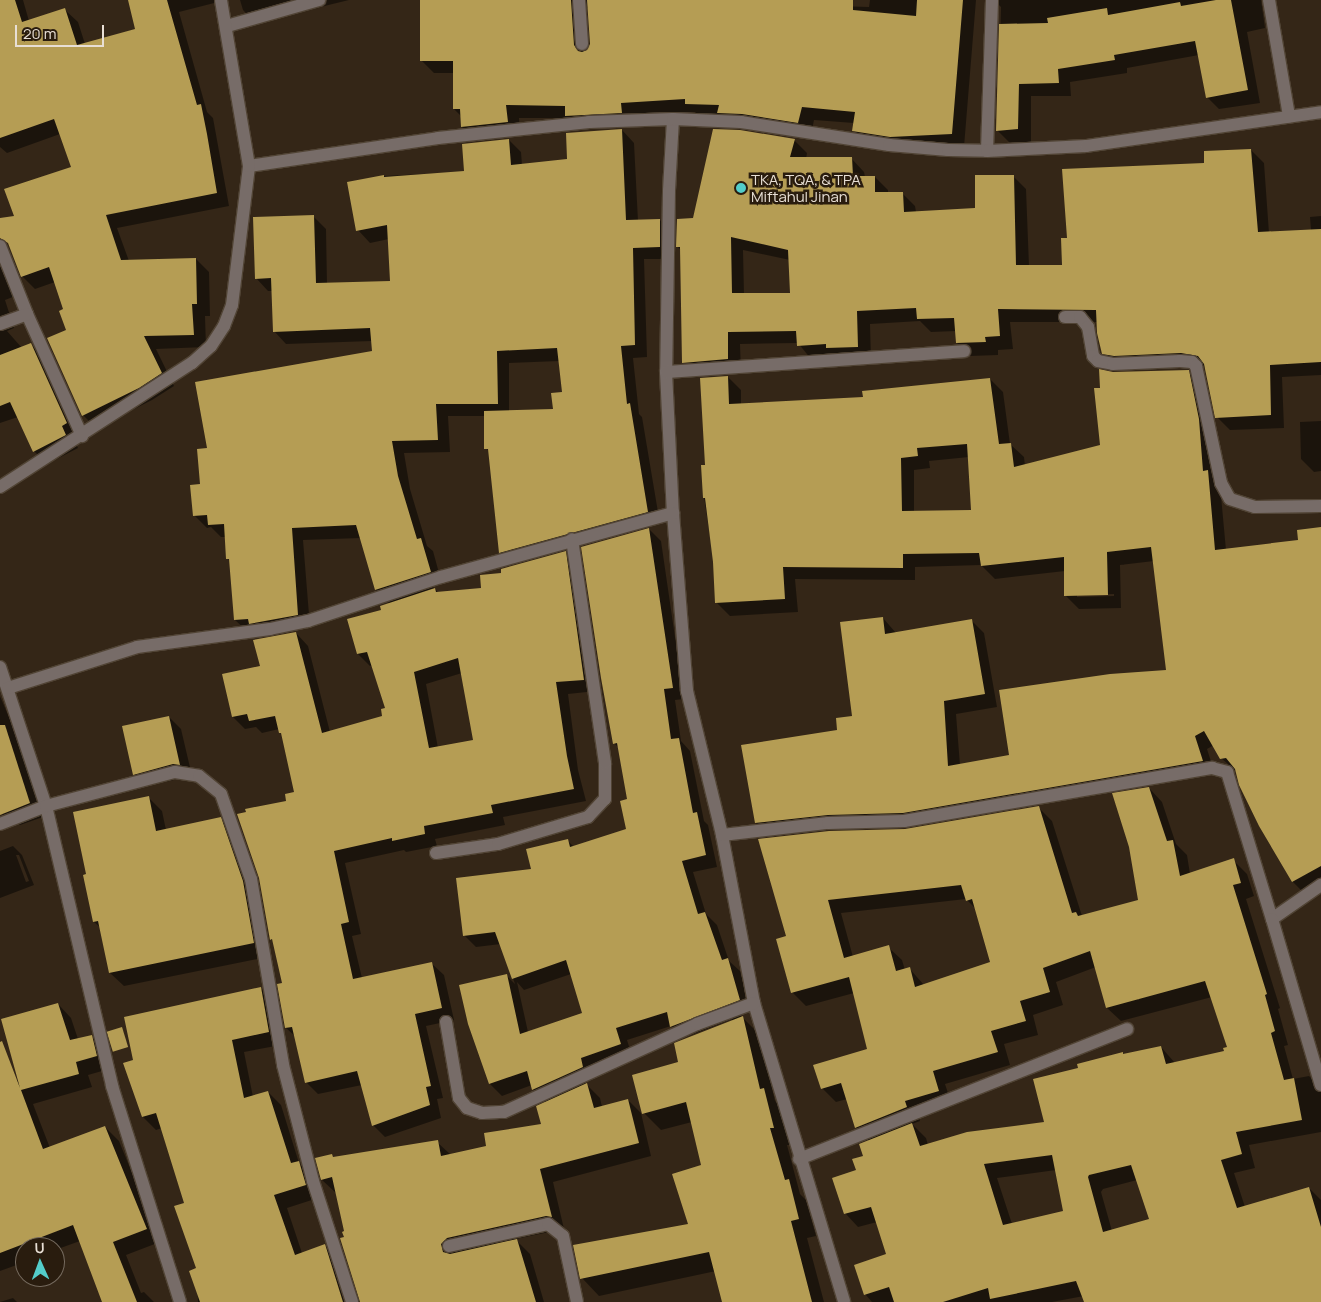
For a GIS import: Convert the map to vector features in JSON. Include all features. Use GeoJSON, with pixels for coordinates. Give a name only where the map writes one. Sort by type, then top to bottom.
{"type":"FeatureCollection","features":[{"type":"Feature","properties":{"kind":"street"},"geometry":{"type":"LineString","coordinates":[[0,487],[82,436],[192,363],[211,346],[220,332],[232,305],[249,166],[227,26],[221,0]]}},
{"type":"Feature","properties":{"kind":"street"},"geometry":{"type":"LineString","coordinates":[[227,26],[319,0]]}},
{"type":"Feature","properties":{"kind":"street"},"geometry":{"type":"LineString","coordinates":[[579,0],[582,44]]}},
{"type":"Feature","properties":{"kind":"street"},"geometry":{"type":"LineString","coordinates":[[987,151],[992,0]]}},
{"type":"Feature","properties":{"kind":"street"},"geometry":{"type":"LineString","coordinates":[[1269,0],[1288,116]]}},
{"type":"Feature","properties":{"kind":"street"},"geometry":{"type":"LineString","coordinates":[[249,166],[438,138],[589,122],[673,119],[741,122],[888,145],[987,151],[1086,146],[1321,112]]}},
{"type":"Feature","properties":{"kind":"street"},"geometry":{"type":"LineString","coordinates":[[673,119],[669,191],[666,372],[673,513],[687,691],[722,835],[754,1004],[799,1159],[844,1302]]}},
{"type":"Feature","properties":{"kind":"street"},"geometry":{"type":"LineString","coordinates":[[0,246],[27,314],[82,436]]}},
{"type":"Feature","properties":{"kind":"street"},"geometry":{"type":"LineString","coordinates":[[0,324],[27,314]]}},
{"type":"Feature","properties":{"kind":"street"},"geometry":{"type":"LineString","coordinates":[[1064,318],[1080,317],[1088,327],[1093,356],[1098,361],[1113,364],[1180,361],[1192,362],[1196,366],[1221,483],[1230,499],[1255,507],[1321,506]]}},
{"type":"Feature","properties":{"kind":"street"},"geometry":{"type":"LineString","coordinates":[[666,372],[964,350]]}},
{"type":"Feature","properties":{"kind":"street"},"geometry":{"type":"LineString","coordinates":[[8,688],[137,647],[270,629],[308,621],[442,577],[572,539],[673,513]]}},
{"type":"Feature","properties":{"kind":"street"},"geometry":{"type":"LineString","coordinates":[[436,853],[498,844],[588,816],[605,799],[605,763],[572,539]]}},
{"type":"Feature","properties":{"kind":"street"},"geometry":{"type":"LineString","coordinates":[[0,667],[46,806],[112,1086],[180,1302]]}},
{"type":"Feature","properties":{"kind":"street"},"geometry":{"type":"LineString","coordinates":[[722,835],[828,823],[904,821],[1212,768],[1227,772],[1321,1085]]}},
{"type":"Feature","properties":{"kind":"street"},"geometry":{"type":"LineString","coordinates":[[0,824],[46,806],[175,772],[199,776],[222,794],[250,879],[283,1065],[313,1181],[352,1302]]}},
{"type":"Feature","properties":{"kind":"street"},"geometry":{"type":"LineString","coordinates":[[1272,920],[1321,885]]}},
{"type":"Feature","properties":{"kind":"street"},"geometry":{"type":"LineString","coordinates":[[446,1022],[459,1098],[467,1108],[482,1113],[504,1112],[697,1024],[754,1004]]}},
{"type":"Feature","properties":{"kind":"street"},"geometry":{"type":"LineString","coordinates":[[799,1159],[1127,1029]]}},
{"type":"Feature","properties":{"kind":"street"},"geometry":{"type":"LineString","coordinates":[[449,1246],[548,1224],[562,1236],[577,1302]]}},
{"type":"Feature","properties":{"kind":"building"},"geometry":{"type":"Polygon","coordinates":[[[0,0],[15,0],[22,22],[65,8],[77,45],[135,29],[128,0],[167,0],[197,105],[201,104],[207,134],[217,193],[106,215],[121,260],[196,258],[197,304],[192,304],[194,335],[144,336],[162,373],[139,388],[82,416],[47,338],[66,330],[59,311],[63,309],[49,267],[21,277],[8,243],[0,238],[0,218],[14,216],[4,189],[71,167],[54,119],[0,138],[0,0]]]}},
{"type":"Feature","properties":{"kind":"building"},"geometry":{"type":"Polygon","coordinates":[[[420,0],[571,0],[574,45],[578,51],[582,52],[587,50],[590,44],[587,0],[853,0],[853,10],[916,16],[917,0],[963,0],[952,134],[890,137],[852,131],[855,112],[802,107],[798,123],[742,114],[717,113],[719,105],[685,104],[685,99],[621,103],[622,113],[565,116],[565,106],[506,105],[508,122],[461,127],[460,109],[453,109],[453,61],[420,61],[420,0]]]}},
{"type":"Feature","properties":{"kind":"building"},"geometry":{"type":"Polygon","coordinates":[[[1216,0],[1231,0],[1248,90],[1206,98],[1195,41],[1114,55],[1115,60],[1058,69],[1059,83],[1019,84],[1018,129],[996,131],[999,24],[1048,23],[1047,18],[1107,8],[1108,15],[1180,2],[1181,6],[1216,0]]]}},
{"type":"Feature","properties":{"kind":"building"},"geometry":{"type":"Polygon","coordinates":[[[622,129],[626,220],[660,219],[660,247],[633,248],[635,345],[621,346],[627,404],[630,403],[648,512],[499,553],[488,449],[484,449],[484,411],[553,409],[551,393],[562,392],[557,348],[497,351],[498,404],[436,404],[438,440],[392,441],[398,476],[417,539],[421,538],[431,572],[375,590],[356,525],[292,528],[298,615],[249,624],[248,619],[234,620],[229,559],[226,559],[224,524],[208,525],[207,515],[193,516],[190,485],[200,484],[197,449],[207,448],[195,382],[372,351],[370,328],[273,332],[271,278],[255,279],[253,217],[314,215],[316,283],[390,281],[387,225],[356,231],[347,182],[384,175],[384,177],[464,171],[462,144],[509,139],[511,165],[567,159],[566,133],[622,129]]]}},
{"type":"Feature","properties":{"kind":"building"},"geometry":{"type":"Polygon","coordinates":[[[713,129],[740,130],[795,139],[790,157],[852,157],[853,176],[875,176],[875,192],[903,192],[904,212],[975,208],[975,175],[1014,175],[1016,265],[1062,265],[1061,238],[1067,238],[1062,169],[1204,163],[1204,151],[1251,149],[1258,232],[1321,229],[1321,362],[1270,365],[1271,415],[1215,418],[1204,364],[1198,356],[1181,353],[1114,356],[1102,354],[1097,333],[1096,310],[998,309],[1000,336],[985,337],[986,342],[956,343],[954,318],[917,319],[916,308],[857,311],[858,347],[826,348],[826,344],[797,346],[796,331],[728,332],[728,359],[682,363],[680,247],[676,247],[677,219],[693,218],[713,129]],[[731,237],[732,293],[790,293],[788,250],[731,237]]]}},
{"type":"Feature","properties":{"kind":"building"},"geometry":{"type":"Polygon","coordinates":[[[31,343],[67,423],[62,426],[66,435],[33,452],[10,402],[0,406],[0,355],[31,343]]]}},
{"type":"Feature","properties":{"kind":"building"},"geometry":{"type":"Polygon","coordinates":[[[1099,369],[1113,372],[1189,370],[1199,419],[1203,471],[1208,470],[1215,550],[1298,540],[1297,530],[1321,527],[1321,866],[1292,882],[1259,826],[1239,785],[1235,769],[1226,758],[1220,759],[1204,731],[1195,736],[1203,761],[903,813],[828,815],[755,823],[741,745],[837,730],[836,718],[852,716],[840,622],[883,617],[885,634],[972,619],[985,694],[944,701],[948,766],[1009,755],[999,690],[1110,674],[1166,670],[1151,547],[1107,552],[1108,595],[1064,596],[1064,557],[981,566],[979,553],[903,554],[903,568],[783,567],[785,599],[715,603],[713,562],[705,498],[703,498],[701,465],[705,465],[700,378],[728,376],[729,404],[863,397],[862,391],[990,378],[999,444],[1011,443],[1014,467],[1100,445],[1094,388],[1100,388],[1099,369]],[[967,444],[917,448],[918,456],[901,458],[902,511],[971,510],[967,444]]]}},
{"type":"Feature","properties":{"kind":"building"},"geometry":{"type":"Polygon","coordinates":[[[649,528],[673,688],[664,689],[671,739],[679,738],[693,813],[697,812],[706,855],[682,861],[698,914],[705,912],[722,960],[728,958],[740,1000],[670,1027],[667,1012],[616,1028],[621,1044],[581,1058],[583,1067],[532,1090],[527,1071],[489,1084],[468,1024],[459,985],[507,974],[520,1034],[582,1013],[566,960],[512,979],[495,932],[463,936],[456,878],[531,869],[526,849],[568,839],[570,847],[626,829],[620,801],[627,799],[617,743],[613,744],[581,547],[649,528]]]}},
{"type":"Feature","properties":{"kind":"building"},"geometry":{"type":"Polygon","coordinates":[[[566,551],[584,680],[556,682],[574,789],[491,805],[493,813],[424,826],[425,834],[392,841],[392,838],[334,851],[349,922],[341,924],[353,979],[432,962],[442,1008],[415,1014],[431,1086],[426,1087],[430,1105],[372,1126],[357,1071],[305,1083],[292,1027],[285,1028],[277,984],[282,983],[272,939],[270,940],[259,878],[237,814],[246,812],[245,809],[286,801],[285,794],[294,792],[281,733],[279,733],[275,716],[249,721],[247,714],[232,717],[222,674],[260,666],[253,640],[296,632],[322,733],[382,716],[381,709],[385,708],[367,652],[357,654],[347,619],[381,610],[380,606],[435,588],[436,592],[481,588],[480,575],[501,573],[501,569],[566,551]],[[458,658],[414,672],[429,748],[473,740],[458,658]]]}},
{"type":"Feature","properties":{"kind":"building"},"geometry":{"type":"Polygon","coordinates":[[[169,716],[180,765],[173,764],[133,775],[122,726],[169,716]]]}},
{"type":"Feature","properties":{"kind":"building"},"geometry":{"type":"Polygon","coordinates":[[[0,725],[5,725],[30,803],[0,815],[0,725]]]}},
{"type":"Feature","properties":{"kind":"building"},"geometry":{"type":"Polygon","coordinates":[[[1149,787],[1167,841],[1173,840],[1180,876],[1234,858],[1241,883],[1233,885],[1267,994],[1265,995],[1275,1031],[1271,1033],[1284,1080],[1294,1078],[1302,1120],[1236,1132],[1242,1154],[1221,1160],[1237,1208],[1309,1187],[1321,1227],[1321,1302],[1084,1302],[1076,1281],[990,1299],[988,1288],[943,1302],[894,1302],[889,1287],[864,1295],[854,1265],[886,1254],[871,1207],[844,1214],[832,1178],[856,1170],[852,1159],[863,1156],[859,1144],[912,1123],[920,1146],[967,1132],[1044,1122],[1033,1079],[1078,1068],[1077,1064],[1123,1052],[1123,1054],[1161,1046],[1166,1064],[1224,1051],[1223,1048],[1227,1047],[1205,981],[1106,1008],[1090,951],[1043,968],[1050,992],[1020,1001],[1026,1021],[991,1031],[998,1052],[933,1071],[939,1091],[905,1101],[907,1107],[855,1128],[841,1083],[821,1089],[813,1065],[867,1049],[849,977],[791,993],[776,939],[786,936],[758,839],[829,831],[905,829],[1039,806],[1072,913],[1076,912],[1078,916],[1138,900],[1129,847],[1112,793],[1149,787]],[[961,885],[828,900],[844,958],[889,945],[896,971],[910,967],[915,987],[990,962],[972,899],[966,901],[961,885]],[[1052,1155],[984,1164],[1003,1225],[1063,1211],[1052,1155]],[[1131,1165],[1089,1175],[1103,1232],[1149,1219],[1131,1165]]]}},
{"type":"Feature","properties":{"kind":"building"},"geometry":{"type":"Polygon","coordinates":[[[149,796],[156,831],[221,817],[243,881],[254,943],[109,973],[98,921],[93,922],[83,875],[86,874],[73,812],[149,796]]]}},
{"type":"Feature","properties":{"kind":"building"},"geometry":{"type":"Polygon","coordinates":[[[261,987],[269,1032],[232,1040],[244,1098],[268,1091],[291,1163],[299,1161],[306,1185],[274,1195],[295,1255],[325,1244],[343,1302],[200,1302],[189,1271],[196,1268],[174,1206],[184,1203],[156,1113],[142,1117],[123,1063],[133,1060],[124,1017],[261,987]]]}},
{"type":"Feature","properties":{"kind":"building"},"geometry":{"type":"Polygon","coordinates":[[[58,1003],[70,1040],[92,1035],[97,1056],[76,1062],[79,1074],[21,1090],[43,1149],[105,1126],[147,1229],[113,1242],[137,1302],[102,1302],[73,1225],[42,1237],[15,1237],[15,1247],[0,1253],[0,1042],[2,1041],[20,1088],[1,1019],[58,1003]]]}},
{"type":"Feature","properties":{"kind":"building"},"geometry":{"type":"Polygon","coordinates":[[[743,1016],[760,1089],[764,1088],[774,1128],[770,1128],[785,1180],[789,1179],[799,1219],[791,1221],[812,1302],[722,1302],[709,1252],[580,1279],[573,1245],[688,1224],[672,1174],[701,1165],[686,1102],[642,1114],[632,1075],[678,1062],[674,1043],[743,1016]]]}},
{"type":"Feature","properties":{"kind":"building"},"geometry":{"type":"Polygon","coordinates":[[[122,1027],[128,1047],[113,1052],[107,1032],[122,1027]]]}},
{"type":"Feature","properties":{"kind":"building"},"geometry":{"type":"Polygon","coordinates":[[[587,1083],[594,1108],[628,1099],[639,1143],[540,1169],[552,1217],[546,1216],[447,1238],[441,1244],[443,1252],[450,1254],[517,1239],[536,1302],[360,1302],[340,1238],[344,1237],[342,1232],[344,1231],[332,1177],[321,1180],[315,1158],[332,1154],[333,1157],[438,1140],[441,1156],[486,1146],[484,1133],[541,1124],[536,1106],[587,1083]]]}},
{"type":"Feature","properties":{"kind":"place","name":"TKA, TQA, & TPA Miftahul Jinan"},"geometry":{"type":"Point","coordinates":[741,188]}}]}
